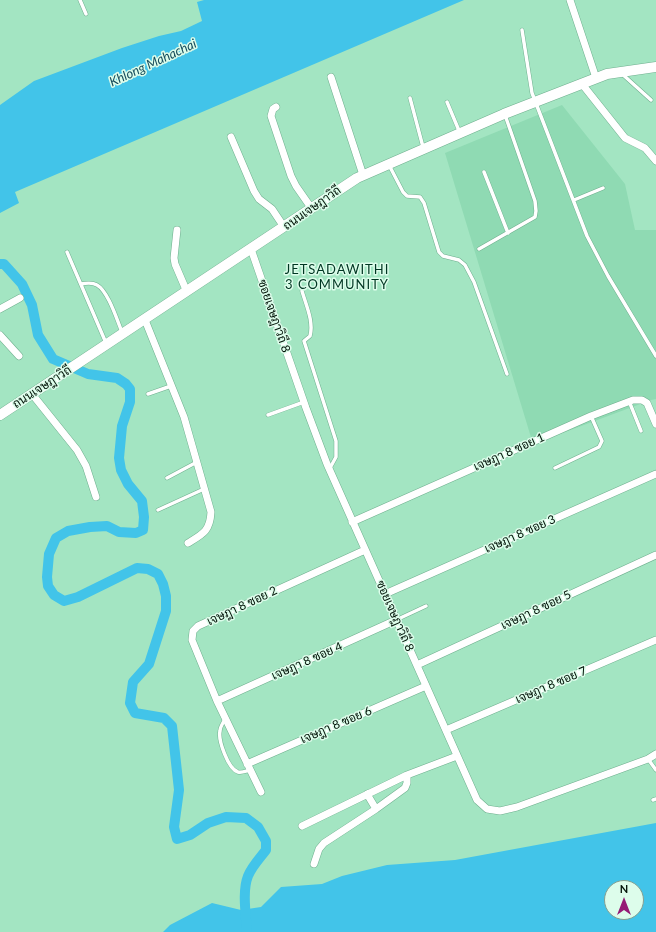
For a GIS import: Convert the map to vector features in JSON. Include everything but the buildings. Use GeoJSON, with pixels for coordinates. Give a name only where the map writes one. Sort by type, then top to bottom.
{"type":"FeatureCollection","features":[{"type":"Feature","properties":{"kind":"street"},"geometry":{"type":"LineString","coordinates":[[570,0],[596,78]]}},
{"type":"Feature","properties":{"kind":"street","name":"ถนนเจษฎาวิถี"},"geometry":{"type":"LineString","coordinates":[[0,415],[188,292],[312,209],[343,186],[363,175],[504,114],[596,78],[619,71],[656,67]]}},
{"type":"Feature","properties":{"kind":"street"},"geometry":{"type":"LineString","coordinates":[[331,77],[363,175]]}},
{"type":"Feature","properties":{"kind":"street"},"geometry":{"type":"LineString","coordinates":[[582,84],[625,138],[644,148],[656,161]]}},
{"type":"Feature","properties":{"kind":"street"},"geometry":{"type":"LineString","coordinates":[[276,107],[273,109],[271,116],[291,176],[312,209]]}},
{"type":"Feature","properties":{"kind":"street"},"geometry":{"type":"LineString","coordinates":[[231,138],[254,191],[259,199],[272,209],[284,227]]}},
{"type":"Feature","properties":{"kind":"street"},"geometry":{"type":"LineString","coordinates":[[177,230],[174,258],[175,264],[188,292]]}},
{"type":"Feature","properties":{"kind":"street","name":"ซอยเจษฎาวิถี 8"},"geometry":{"type":"LineString","coordinates":[[251,249],[304,402],[330,469],[352,522],[477,800],[487,809],[500,811],[517,807],[656,754]]}},
{"type":"Feature","properties":{"kind":"street"},"geometry":{"type":"LineString","coordinates":[[0,309],[20,298]]}},
{"type":"Feature","properties":{"kind":"street"},"geometry":{"type":"LineString","coordinates":[[145,320],[184,417],[211,512],[211,520],[208,528],[203,534],[188,543]]}},
{"type":"Feature","properties":{"kind":"street"},"geometry":{"type":"LineString","coordinates":[[0,335],[19,356]]}},
{"type":"Feature","properties":{"kind":"street"},"geometry":{"type":"LineString","coordinates":[[32,394],[77,450],[86,466],[96,498]]}},
{"type":"Feature","properties":{"kind":"street"},"geometry":{"type":"LineString","coordinates":[[629,401],[642,400],[647,403],[656,424]]}},
{"type":"Feature","properties":{"kind":"street","name":"เจษฎา 8 ซอย 1"},"geometry":{"type":"LineString","coordinates":[[352,522],[591,416],[629,401]]}},
{"type":"Feature","properties":{"kind":"street","name":"เจษฎา 8 ซอย 3"},"geometry":{"type":"LineString","coordinates":[[385,594],[656,474]]}},
{"type":"Feature","properties":{"kind":"street","name":"เจษฎา 8 ซอย 2"},"geometry":{"type":"LineString","coordinates":[[261,792],[217,701],[192,640],[193,631],[198,626],[365,550]]}},
{"type":"Feature","properties":{"kind":"street","name":"เจษฎา 8 ซอย 5"},"geometry":{"type":"LineString","coordinates":[[416,665],[656,555]]}},
{"type":"Feature","properties":{"kind":"street","name":"เจษฎา 8 ซอย 4"},"geometry":{"type":"LineString","coordinates":[[217,701],[396,620]]}},
{"type":"Feature","properties":{"kind":"street","name":"เจษฎา 8 ซอย 7"},"geometry":{"type":"LineString","coordinates":[[446,730],[656,640]]}},
{"type":"Feature","properties":{"kind":"street","name":"เจษฎา 8 ซอย 6"},"geometry":{"type":"LineString","coordinates":[[248,767],[426,686]]}},
{"type":"Feature","properties":{"kind":"street"},"geometry":{"type":"LineString","coordinates":[[302,826],[407,775],[457,756]]}},
{"type":"Feature","properties":{"kind":"street"},"geometry":{"type":"LineString","coordinates":[[314,864],[319,849],[324,843],[376,809],[404,788],[407,783],[407,775]]}},
{"type":"Feature","properties":{"kind":"street"},"geometry":{"type":"LineString","coordinates":[[367,794],[376,809]]}},
{"type":"Feature","properties":{"kind":"lane"},"geometry":{"type":"LineString","coordinates":[[80,0],[86,14]]}},
{"type":"Feature","properties":{"kind":"lane"},"geometry":{"type":"LineString","coordinates":[[522,30],[530,84],[535,102],[587,236],[608,276],[656,356]]}},
{"type":"Feature","properties":{"kind":"lane"},"geometry":{"type":"LineString","coordinates":[[619,71],[651,100]]}},
{"type":"Feature","properties":{"kind":"lane"},"geometry":{"type":"LineString","coordinates":[[410,98],[423,148]]}},
{"type":"Feature","properties":{"kind":"lane"},"geometry":{"type":"LineString","coordinates":[[447,102],[460,133]]}},
{"type":"Feature","properties":{"kind":"lane"},"geometry":{"type":"LineString","coordinates":[[479,249],[535,217],[535,201],[504,114]]}},
{"type":"Feature","properties":{"kind":"lane"},"geometry":{"type":"LineString","coordinates":[[388,164],[403,192],[407,196],[420,197],[424,203],[439,252],[443,256],[459,260],[465,266],[474,282],[507,374]]}},
{"type":"Feature","properties":{"kind":"lane"},"geometry":{"type":"LineString","coordinates":[[484,172],[508,233]]}},
{"type":"Feature","properties":{"kind":"lane"},"geometry":{"type":"LineString","coordinates":[[574,200],[603,188]]}},
{"type":"Feature","properties":{"kind":"lane"},"geometry":{"type":"LineString","coordinates":[[67,252],[107,345]]}},
{"type":"Feature","properties":{"kind":"lane"},"geometry":{"type":"LineString","coordinates":[[81,284],[92,283],[98,285],[105,292],[123,334]]}},
{"type":"Feature","properties":{"kind":"lane"},"geometry":{"type":"LineString","coordinates":[[302,291],[311,322],[312,331],[310,336],[304,341],[336,441],[336,457],[330,469]]}},
{"type":"Feature","properties":{"kind":"lane"},"geometry":{"type":"LineString","coordinates":[[148,394],[172,386]]}},
{"type":"Feature","properties":{"kind":"lane"},"geometry":{"type":"LineString","coordinates":[[629,401],[641,431]]}},
{"type":"Feature","properties":{"kind":"lane"},"geometry":{"type":"LineString","coordinates":[[268,414],[304,402]]}},
{"type":"Feature","properties":{"kind":"lane"},"geometry":{"type":"LineString","coordinates":[[555,468],[599,447],[602,441],[591,416]]}},
{"type":"Feature","properties":{"kind":"lane"},"geometry":{"type":"LineString","coordinates":[[167,478],[197,462]]}},
{"type":"Feature","properties":{"kind":"lane"},"geometry":{"type":"LineString","coordinates":[[158,510],[205,488]]}},
{"type":"Feature","properties":{"kind":"lane"},"geometry":{"type":"LineString","coordinates":[[396,620],[426,606]]}},
{"type":"Feature","properties":{"kind":"lane"},"geometry":{"type":"LineString","coordinates":[[225,718],[220,730],[219,738],[222,749],[232,769],[238,772],[243,772],[248,767]]}},
{"type":"Feature","properties":{"kind":"lane"},"geometry":{"type":"LineString","coordinates":[[648,758],[656,770]]}},
{"type":"Feature","properties":{"kind":"shaded area"},"geometry":{"type":"Polygon","coordinates":[[[562,105],[625,184],[635,230],[656,230],[656,399],[533,444],[445,153],[562,105]]]}},
{"type":"Feature","properties":{"kind":"water","name":"Khlong Mahachai"},"geometry":{"type":"Polygon","coordinates":[[[204,0],[464,0],[15,192],[19,203],[0,213],[0,105],[34,81],[122,48],[159,36],[181,31],[202,21],[197,2],[204,0]]]}},
{"type":"Feature","properties":{"kind":"water"},"geometry":{"type":"Polygon","coordinates":[[[656,823],[656,932],[163,932],[170,925],[212,903],[241,910],[261,907],[281,887],[322,884],[342,876],[387,865],[455,860],[656,823]]]}},
{"type":"Feature","properties":{"kind":"waterway"},"geometry":{"type":"LineString","coordinates":[[0,264],[4,264],[22,284],[32,305],[38,335],[53,359],[88,374],[117,378],[126,384],[130,389],[130,402],[122,426],[119,458],[121,470],[128,484],[142,501],[144,517],[143,530],[136,533],[119,532],[107,526],[90,527],[68,531],[56,538],[49,554],[47,577],[48,586],[54,595],[64,601],[78,597],[137,568],[148,569],[158,574],[163,584],[166,596],[166,611],[149,664],[133,682],[130,703],[135,713],[164,718],[172,726],[179,790],[174,827],[177,839],[190,835],[208,823],[226,817],[246,818],[258,827],[266,841],[266,850],[256,862],[246,882],[245,903],[247,932]]}},
{"type":"Feature","properties":{"kind":"district","name":"JETSADAWITHI 3 COMMUNITY"},"geometry":{"type":"Point","coordinates":[337,278]}}]}
